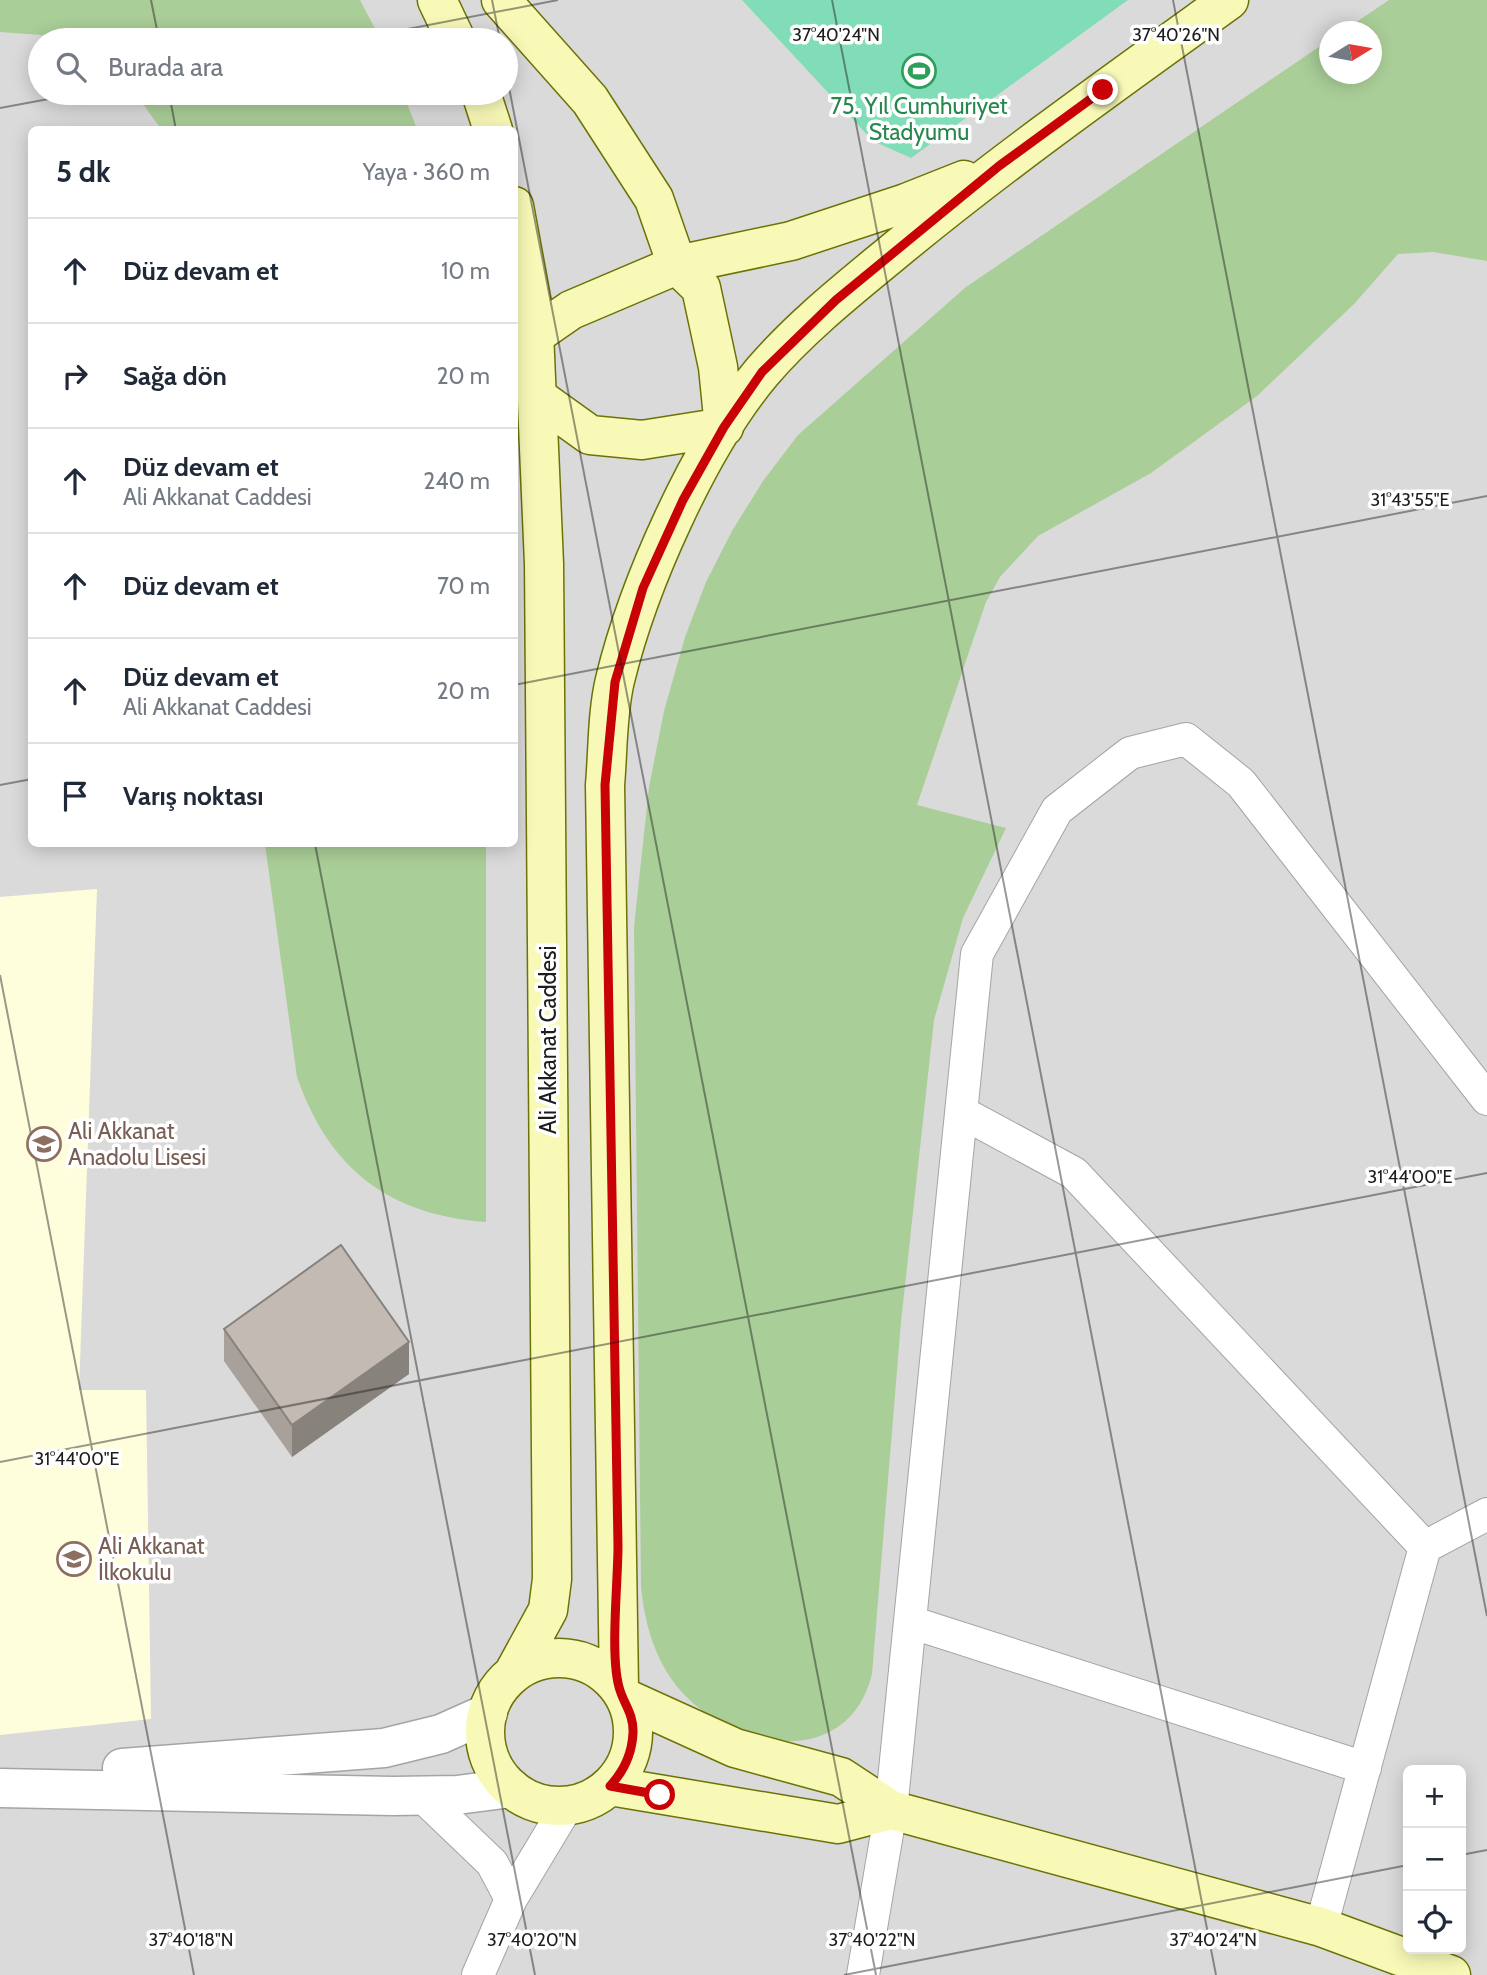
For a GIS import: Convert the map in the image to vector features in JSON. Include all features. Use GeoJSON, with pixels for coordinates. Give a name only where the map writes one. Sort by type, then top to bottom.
{"type":"FeatureCollection","features":[{"type":"Feature","properties":{"kind":"main road"},"geometry":{"type":"LineString","coordinates":[[437,0],[450,28]]}},
{"type":"Feature","properties":{"kind":"main road"},"geometry":{"type":"LineString","coordinates":[[500,0],[590,100],[654,199],[677,265],[701,288],[718,367],[724,427]]}},
{"type":"Feature","properties":{"kind":"main road"},"geometry":{"type":"LineString","coordinates":[[1228,0],[999,166],[836,300],[762,372],[724,427],[683,500],[643,588],[615,682],[605,785],[622,1693],[633,1721],[632,1745],[624,1768],[610,1786],[590,1800],[567,1806],[532,1801],[512,1788],[491,1760],[485,1737],[488,1713],[497,1691],[513,1674],[545,1659],[569,1658],[602,1671],[622,1693],[735,1748],[841,1777],[891,1810],[1321,1927],[1451,1975]]}},
{"type":"Feature","properties":{"kind":"main road"},"geometry":{"type":"LineString","coordinates":[[485,105],[492,126]]}},
{"type":"Feature","properties":{"kind":"main road"},"geometry":{"type":"LineString","coordinates":[[535,335],[571,310],[677,265],[791,242],[906,204],[999,166]]}},
{"type":"Feature","properties":{"kind":"main road"},"geometry":{"type":"LineString","coordinates":[[518,228],[533,309],[537,397],[590,435],[642,440],[724,427]]}},
{"type":"Feature","properties":{"kind":"main road","name":"Ali Akkanat Caddesi"},"geometry":{"type":"LineString","coordinates":[[513,1674],[548,1610],[552,1579],[544,578],[537,397]]}},
{"type":"Feature","properties":{"kind":"main road"},"geometry":{"type":"LineString","coordinates":[[610,1786],[838,1824],[891,1810]]}},
{"type":"Feature","properties":{"kind":"street"},"geometry":{"type":"LineString","coordinates":[[863,1975],[891,1810],[977,954],[1057,810],[1130,753],[1186,739],[1241,783],[1487,1099]]}},
{"type":"Feature","properties":{"kind":"street"},"geometry":{"type":"LineString","coordinates":[[961,1112],[1074,1173],[1425,1548]]}},
{"type":"Feature","properties":{"kind":"street"},"geometry":{"type":"LineString","coordinates":[[1321,1927],[1425,1548],[1487,1514]]}},
{"type":"Feature","properties":{"kind":"street"},"geometry":{"type":"LineString","coordinates":[[909,1622],[1365,1768]]}},
{"type":"Feature","properties":{"kind":"street"},"geometry":{"type":"LineString","coordinates":[[0,1777],[384,1748],[441,1734],[488,1713]]}},
{"type":"Feature","properties":{"kind":"street"},"geometry":{"type":"LineString","coordinates":[[0,1787],[422,1796],[512,1788]]}},
{"type":"Feature","properties":{"kind":"street"},"geometry":{"type":"LineString","coordinates":[[422,1796],[492,1863],[511,1899]]}},
{"type":"Feature","properties":{"kind":"street"},"geometry":{"type":"LineString","coordinates":[[478,1975],[511,1899],[567,1806]]}},
{"type":"Feature","properties":{"kind":"shaded area"},"geometry":{"type":"Polygon","coordinates":[[[0,0],[1487,0],[1487,1975],[0,1975],[0,0]]]}},
{"type":"Feature","properties":{"kind":"shaded area"},"geometry":{"type":"Polygon","coordinates":[[[97,889],[79,1390],[146,1390],[151,1719],[0,1735],[0,897],[97,889]]]}},
{"type":"Feature","properties":{"kind":"green space"},"geometry":{"type":"Polygon","coordinates":[[[0,0],[360,0],[375,28],[28,28],[28,34],[0,32],[0,0]]]}},
{"type":"Feature","properties":{"kind":"green space","name":"75. Yıl Cumhuriyet Stadyumu"},"geometry":{"type":"Polygon","coordinates":[[[742,0],[1128,0],[911,158],[873,141],[742,0]]]}},
{"type":"Feature","properties":{"kind":"green space"},"geometry":{"type":"Polygon","coordinates":[[[1389,0],[1487,0],[1487,261],[1433,252],[1398,254],[1354,304],[1257,396],[1151,473],[1038,536],[1000,577],[986,602],[917,805],[1006,828],[963,918],[934,1020],[901,1322],[872,1674],[859,1705],[839,1726],[815,1738],[787,1741],[758,1737],[729,1727],[702,1711],[671,1679],[653,1642],[641,1587],[634,927],[649,787],[664,711],[685,637],[706,582],[732,531],[763,481],[798,435],[966,287],[1319,47],[1319,84],[1382,84],[1382,21],[1358,21],[1389,0]]]}},
{"type":"Feature","properties":{"kind":"green space"},"geometry":{"type":"Polygon","coordinates":[[[144,105],[408,105],[416,126],[159,126],[144,105]]]}},
{"type":"Feature","properties":{"kind":"green space"},"geometry":{"type":"Polygon","coordinates":[[[265,847],[486,847],[486,1222],[451,1218],[420,1209],[392,1197],[367,1181],[345,1161],[326,1137],[310,1109],[297,1077],[265,847]]]}},
{"type":"Feature","properties":{"kind":"building"},"geometry":{"type":"Polygon","coordinates":[[[341,1245],[409,1342],[292,1425],[224,1329],[341,1245]]]}},
{"type":"Feature","properties":{"kind":"place","name":"75. Yıl Cumhuriyet Stadyumu"},"geometry":{"type":"Point","coordinates":[919,71]}},
{"type":"Feature","properties":{"kind":"place","name":"Ali Akkanat Anadolu Lisesi"},"geometry":{"type":"Point","coordinates":[44,1144]}},
{"type":"Feature","properties":{"kind":"place","name":"Ali Akkanat İlkokulu"},"geometry":{"type":"Point","coordinates":[74,1559]}},
{"type":"Feature","properties":{"kind":"route"},"geometry":{"type":"LineString","coordinates":[[660,1795],[610,1786],[624,1768],[633,1733],[630,1709],[619,1688],[616,1641],[618,1546],[605,785],[615,682],[643,588],[683,500],[724,427],[762,372],[836,300],[999,166],[1103,90]]}}]}
